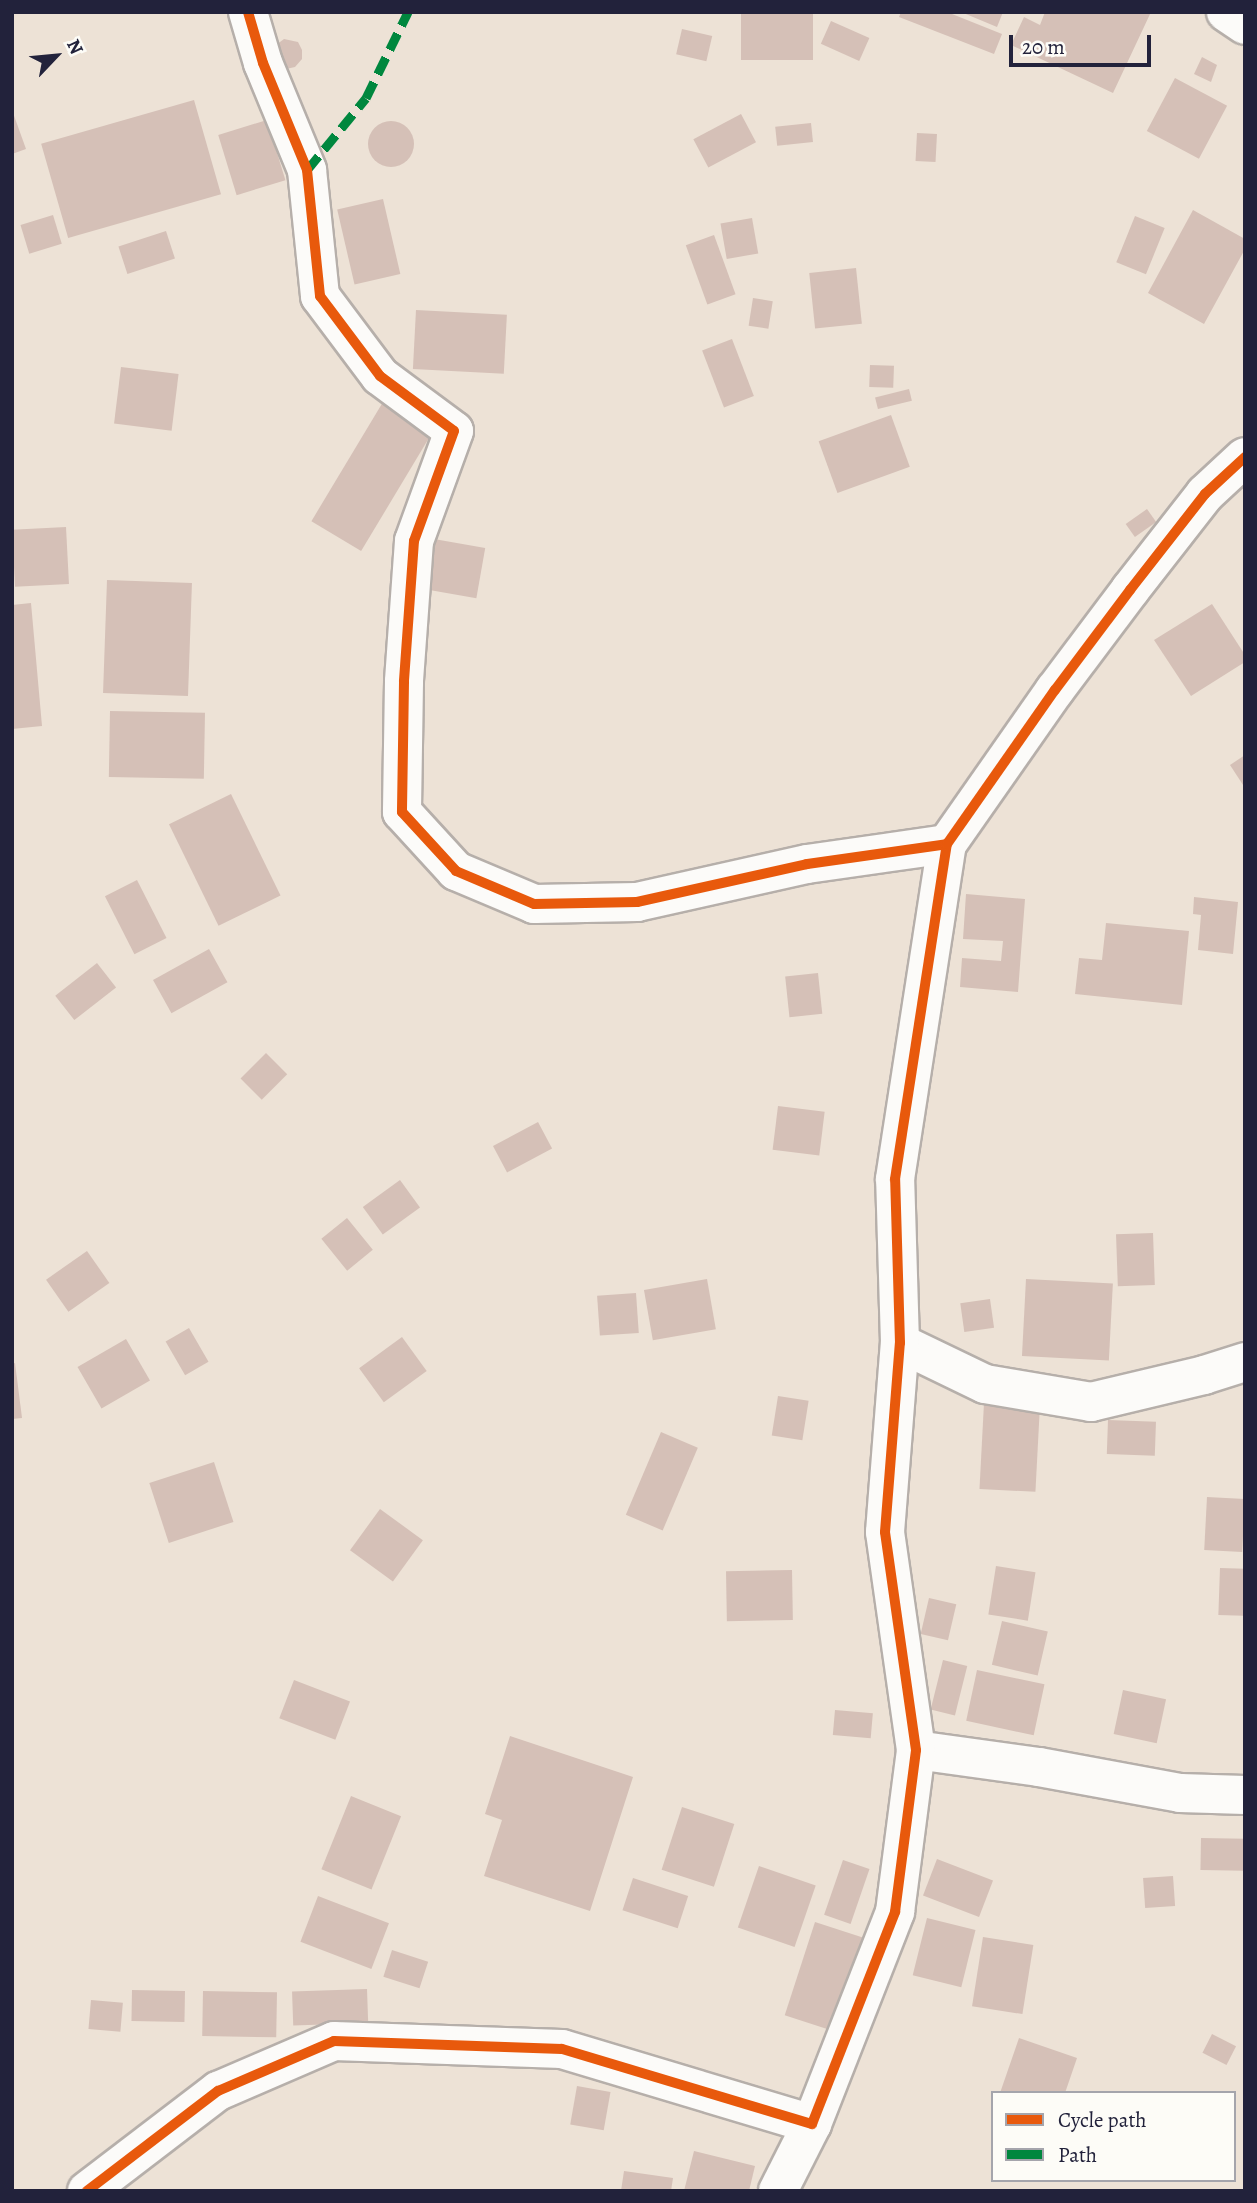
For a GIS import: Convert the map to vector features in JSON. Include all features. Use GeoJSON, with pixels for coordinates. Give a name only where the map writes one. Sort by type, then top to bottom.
{"type":"FeatureCollection","features":[{"type":"Feature","properties":{"kind":"street"},"geometry":{"type":"LineString","coordinates":[[248,12],[263,63],[307,170],[320,296],[380,376],[454,431],[414,541],[404,682],[402,812],[456,871],[534,904],[637,902],[807,864],[947,844]]}},
{"type":"Feature","properties":{"kind":"street"},"geometry":{"type":"LineString","coordinates":[[1226,12],[1245,25]]}},
{"type":"Feature","properties":{"kind":"street"},"geometry":{"type":"LineString","coordinates":[[778,2191],[812,2124],[895,1912],[916,1750],[885,1532],[900,1343],[895,1179],[947,844],[1055,690],[1130,590],[1205,494],[1245,457]]}},
{"type":"Feature","properties":{"kind":"street"},"geometry":{"type":"LineString","coordinates":[[900,1343],[985,1384],[1091,1402],[1204,1375],[1245,1362]]}},
{"type":"Feature","properties":{"kind":"street"},"geometry":{"type":"LineString","coordinates":[[916,1750],[1040,1767],[1180,1793],[1245,1795]]}},
{"type":"Feature","properties":{"kind":"street"},"geometry":{"type":"LineString","coordinates":[[87,2191],[218,2091],[334,2041],[562,2049],[812,2124]]}},
{"type":"Feature","properties":{"kind":"building"},"geometry":{"type":"Polygon","coordinates":[[[741,12],[813,12],[813,60],[741,60],[741,12]]]}},
{"type":"Feature","properties":{"kind":"building"},"geometry":{"type":"Polygon","coordinates":[[[901,12],[947,12],[1002,34],[994,54],[899,17],[901,12]]]}},
{"type":"Feature","properties":{"kind":"building"},"geometry":{"type":"Polygon","coordinates":[[[961,12],[1003,12],[997,27],[961,12]]]}},
{"type":"Feature","properties":{"kind":"building"},"geometry":{"type":"Polygon","coordinates":[[[1045,12],[1151,12],[1113,93],[1011,45],[1024,17],[1040,25],[1045,12]]]}},
{"type":"Feature","properties":{"kind":"building"},"geometry":{"type":"Polygon","coordinates":[[[831,21],[869,38],[859,61],[821,44],[831,21]]]}},
{"type":"Feature","properties":{"kind":"building"},"geometry":{"type":"Polygon","coordinates":[[[682,29],[712,36],[706,61],[676,54],[682,29]]]}},
{"type":"Feature","properties":{"kind":"building"},"geometry":{"type":"Polygon","coordinates":[[[284,39],[298,42],[302,50],[302,59],[295,67],[286,69],[276,45],[284,39]]]}},
{"type":"Feature","properties":{"kind":"building"},"geometry":{"type":"Polygon","coordinates":[[[1202,57],[1217,65],[1211,82],[1194,74],[1202,57]]]}},
{"type":"Feature","properties":{"kind":"building"},"geometry":{"type":"Polygon","coordinates":[[[1175,78],[1227,106],[1199,159],[1147,131],[1175,78]]]}},
{"type":"Feature","properties":{"kind":"building"},"geometry":{"type":"Polygon","coordinates":[[[194,100],[221,194],[68,238],[41,144],[194,100]]]}},
{"type":"Feature","properties":{"kind":"building"},"geometry":{"type":"Polygon","coordinates":[[[12,110],[26,149],[12,154],[12,110]]]}},
{"type":"Feature","properties":{"kind":"building"},"geometry":{"type":"Polygon","coordinates":[[[741,114],[756,142],[708,168],[693,139],[741,114]]]}},
{"type":"Feature","properties":{"kind":"building"},"geometry":{"type":"Polygon","coordinates":[[[267,120],[285,180],[237,195],[218,135],[267,120]]]}},
{"type":"Feature","properties":{"kind":"building"},"geometry":{"type":"Polygon","coordinates":[[[391,121],[400,122],[407,128],[413,135],[413,153],[407,160],[400,166],[391,167],[382,166],[375,160],[369,153],[368,144],[369,135],[375,128],[382,122],[391,121]]]}},
{"type":"Feature","properties":{"kind":"building"},"geometry":{"type":"Polygon","coordinates":[[[811,123],[813,142],[777,146],[775,127],[811,123]]]}},
{"type":"Feature","properties":{"kind":"building"},"geometry":{"type":"Polygon","coordinates":[[[917,133],[937,134],[936,162],[916,161],[917,133]]]}},
{"type":"Feature","properties":{"kind":"building"},"geometry":{"type":"Polygon","coordinates":[[[383,199],[400,274],[355,285],[337,210],[383,199]]]}},
{"type":"Feature","properties":{"kind":"building"},"geometry":{"type":"Polygon","coordinates":[[[1193,210],[1245,239],[1245,249],[1204,324],[1148,293],[1193,210]]]}},
{"type":"Feature","properties":{"kind":"building"},"geometry":{"type":"Polygon","coordinates":[[[53,215],[62,244],[29,254],[20,225],[53,215]]]}},
{"type":"Feature","properties":{"kind":"building"},"geometry":{"type":"Polygon","coordinates":[[[1135,216],[1165,228],[1146,274],[1116,262],[1135,216]]]}},
{"type":"Feature","properties":{"kind":"building"},"geometry":{"type":"Polygon","coordinates":[[[752,218],[758,253],[727,259],[720,224],[752,218]]]}},
{"type":"Feature","properties":{"kind":"building"},"geometry":{"type":"Polygon","coordinates":[[[166,231],[175,259],[127,274],[118,246],[166,231]]]}},
{"type":"Feature","properties":{"kind":"building"},"geometry":{"type":"Polygon","coordinates":[[[714,235],[736,294],[707,304],[686,245],[714,235]]]}},
{"type":"Feature","properties":{"kind":"building"},"geometry":{"type":"Polygon","coordinates":[[[856,268],[862,324],[815,329],[809,273],[856,268]]]}},
{"type":"Feature","properties":{"kind":"building"},"geometry":{"type":"Polygon","coordinates":[[[753,298],[773,301],[768,329],[749,326],[753,298]]]}},
{"type":"Feature","properties":{"kind":"building"},"geometry":{"type":"Polygon","coordinates":[[[416,310],[507,315],[504,374],[413,369],[416,310]]]}},
{"type":"Feature","properties":{"kind":"building"},"geometry":{"type":"Polygon","coordinates":[[[732,339],[754,396],[724,407],[702,350],[732,339]]]}},
{"type":"Feature","properties":{"kind":"building"},"geometry":{"type":"Polygon","coordinates":[[[870,365],[894,366],[893,388],[869,387],[870,365]]]}},
{"type":"Feature","properties":{"kind":"building"},"geometry":{"type":"Polygon","coordinates":[[[121,367],[179,374],[172,431],[114,424],[121,367]]]}},
{"type":"Feature","properties":{"kind":"building"},"geometry":{"type":"Polygon","coordinates":[[[909,389],[912,401],[878,409],[875,397],[909,389]]]}},
{"type":"Feature","properties":{"kind":"building"},"geometry":{"type":"Polygon","coordinates":[[[383,402],[433,432],[361,551],[311,521],[383,402]]]}},
{"type":"Feature","properties":{"kind":"building"},"geometry":{"type":"Polygon","coordinates":[[[891,415],[910,467],[837,493],[819,441],[891,415]]]}},
{"type":"Feature","properties":{"kind":"building"},"geometry":{"type":"Polygon","coordinates":[[[1147,509],[1156,522],[1135,537],[1126,524],[1147,509]]]}},
{"type":"Feature","properties":{"kind":"building"},"geometry":{"type":"Polygon","coordinates":[[[66,527],[69,584],[15,587],[12,530],[66,527]]]}},
{"type":"Feature","properties":{"kind":"building"},"geometry":{"type":"Polygon","coordinates":[[[434,539],[485,548],[476,598],[425,589],[434,539]]]}},
{"type":"Feature","properties":{"kind":"building"},"geometry":{"type":"Polygon","coordinates":[[[107,580],[192,583],[188,696],[103,693],[107,580]]]}},
{"type":"Feature","properties":{"kind":"building"},"geometry":{"type":"Polygon","coordinates":[[[31,603],[42,726],[12,729],[12,605],[31,603]]]}},
{"type":"Feature","properties":{"kind":"building"},"geometry":{"type":"Polygon","coordinates":[[[1212,604],[1245,655],[1245,662],[1191,696],[1154,640],[1212,604]]]}},
{"type":"Feature","properties":{"kind":"building"},"geometry":{"type":"Polygon","coordinates":[[[110,711],[205,713],[204,779],[109,777],[110,711]]]}},
{"type":"Feature","properties":{"kind":"building"},"geometry":{"type":"Polygon","coordinates":[[[1245,755],[1245,788],[1230,765],[1245,755]]]}},
{"type":"Feature","properties":{"kind":"building"},"geometry":{"type":"Polygon","coordinates":[[[231,794],[281,896],[219,926],[169,824],[231,794]]]}},
{"type":"Feature","properties":{"kind":"building"},"geometry":{"type":"Polygon","coordinates":[[[137,880],[167,938],[134,954],[105,896],[137,880]]]}},
{"type":"Feature","properties":{"kind":"building"},"geometry":{"type":"Polygon","coordinates":[[[966,894],[1025,899],[1018,992],[960,987],[962,958],[1001,961],[1003,941],[963,939],[966,894]]]}},
{"type":"Feature","properties":{"kind":"building"},"geometry":{"type":"Polygon","coordinates":[[[1194,897],[1238,902],[1233,954],[1198,950],[1201,915],[1193,914],[1194,897]]]}},
{"type":"Feature","properties":{"kind":"building"},"geometry":{"type":"Polygon","coordinates":[[[1106,923],[1189,931],[1182,1005],[1075,994],[1079,958],[1102,960],[1106,923]]]}},
{"type":"Feature","properties":{"kind":"building"},"geometry":{"type":"Polygon","coordinates":[[[209,949],[227,982],[171,1013],[153,980],[209,949]]]}},
{"type":"Feature","properties":{"kind":"building"},"geometry":{"type":"Polygon","coordinates":[[[97,963],[116,987],[74,1020],[55,996],[97,963]]]}},
{"type":"Feature","properties":{"kind":"building"},"geometry":{"type":"Polygon","coordinates":[[[818,973],[822,1014],[789,1017],[785,976],[818,973]]]}},
{"type":"Feature","properties":{"kind":"building"},"geometry":{"type":"Polygon","coordinates":[[[266,1053],[287,1074],[262,1100],[241,1078],[266,1053]]]}},
{"type":"Feature","properties":{"kind":"building"},"geometry":{"type":"Polygon","coordinates":[[[778,1106],[825,1112],[819,1155],[773,1150],[778,1106]]]}},
{"type":"Feature","properties":{"kind":"building"},"geometry":{"type":"Polygon","coordinates":[[[538,1122],[552,1148],[507,1172],[493,1146],[538,1122]]]}},
{"type":"Feature","properties":{"kind":"building"},"geometry":{"type":"Polygon","coordinates":[[[400,1180],[420,1208],[383,1235],[363,1207],[400,1180]]]}},
{"type":"Feature","properties":{"kind":"building"},"geometry":{"type":"Polygon","coordinates":[[[347,1218],[373,1250],[347,1271],[321,1239],[347,1218]]]}},
{"type":"Feature","properties":{"kind":"building"},"geometry":{"type":"Polygon","coordinates":[[[1153,1233],[1155,1285],[1118,1286],[1116,1234],[1153,1233]]]}},
{"type":"Feature","properties":{"kind":"building"},"geometry":{"type":"Polygon","coordinates":[[[87,1251],[109,1283],[68,1312],[46,1280],[87,1251]]]}},
{"type":"Feature","properties":{"kind":"building"},"geometry":{"type":"Polygon","coordinates":[[[707,1279],[716,1329],[653,1340],[644,1290],[707,1279]]]}},
{"type":"Feature","properties":{"kind":"building"},"geometry":{"type":"Polygon","coordinates":[[[1026,1279],[1113,1284],[1109,1360],[1022,1356],[1026,1279]]]}},
{"type":"Feature","properties":{"kind":"building"},"geometry":{"type":"Polygon","coordinates":[[[636,1293],[639,1333],[600,1336],[597,1296],[636,1293]]]}},
{"type":"Feature","properties":{"kind":"building"},"geometry":{"type":"Polygon","coordinates":[[[990,1299],[994,1328],[964,1332],[960,1303],[990,1299]]]}},
{"type":"Feature","properties":{"kind":"building"},"geometry":{"type":"Polygon","coordinates":[[[189,1328],[208,1362],[185,1375],[166,1342],[189,1328]]]}},
{"type":"Feature","properties":{"kind":"building"},"geometry":{"type":"Polygon","coordinates":[[[402,1337],[427,1371],[384,1402],[359,1368],[402,1337]]]}},
{"type":"Feature","properties":{"kind":"building"},"geometry":{"type":"Polygon","coordinates":[[[126,1339],[150,1381],[102,1409],[78,1367],[126,1339]]]}},
{"type":"Feature","properties":{"kind":"building"},"geometry":{"type":"Polygon","coordinates":[[[15,1363],[22,1418],[12,1419],[12,1364],[15,1363]]]}},
{"type":"Feature","properties":{"kind":"building"},"geometry":{"type":"Polygon","coordinates":[[[778,1396],[809,1401],[802,1440],[772,1436],[778,1396]]]}},
{"type":"Feature","properties":{"kind":"building"},"geometry":{"type":"Polygon","coordinates":[[[984,1403],[1040,1406],[1035,1492],[979,1489],[984,1403]]]}},
{"type":"Feature","properties":{"kind":"building"},"geometry":{"type":"Polygon","coordinates":[[[1108,1420],[1156,1422],[1155,1456],[1107,1454],[1108,1420]]]}},
{"type":"Feature","properties":{"kind":"building"},"geometry":{"type":"Polygon","coordinates":[[[661,1432],[698,1448],[663,1530],[626,1515],[661,1432]]]}},
{"type":"Feature","properties":{"kind":"building"},"geometry":{"type":"Polygon","coordinates":[[[214,1462],[233,1522],[169,1543],[149,1483],[214,1462]]]}},
{"type":"Feature","properties":{"kind":"building"},"geometry":{"type":"Polygon","coordinates":[[[1207,1497],[1245,1499],[1242,1552],[1204,1550],[1207,1497]]]}},
{"type":"Feature","properties":{"kind":"building"},"geometry":{"type":"Polygon","coordinates":[[[380,1509],[423,1540],[393,1581],[350,1550],[380,1509]]]}},
{"type":"Feature","properties":{"kind":"building"},"geometry":{"type":"Polygon","coordinates":[[[996,1566],[1036,1572],[1028,1621],[988,1614],[996,1566]]]}},
{"type":"Feature","properties":{"kind":"building"},"geometry":{"type":"Polygon","coordinates":[[[1220,1568],[1245,1569],[1243,1616],[1218,1615],[1220,1568]]]}},
{"type":"Feature","properties":{"kind":"building"},"geometry":{"type":"Polygon","coordinates":[[[792,1570],[793,1620],[727,1621],[726,1571],[792,1570]]]}},
{"type":"Feature","properties":{"kind":"building"},"geometry":{"type":"Polygon","coordinates":[[[929,1598],[956,1604],[948,1640],[921,1634],[929,1598]]]}},
{"type":"Feature","properties":{"kind":"building"},"geometry":{"type":"Polygon","coordinates":[[[1002,1621],[1048,1632],[1038,1675],[992,1665],[1002,1621]]]}},
{"type":"Feature","properties":{"kind":"building"},"geometry":{"type":"Polygon","coordinates":[[[943,1660],[967,1666],[955,1716],[931,1709],[943,1660]]]}},
{"type":"Feature","properties":{"kind":"building"},"geometry":{"type":"Polygon","coordinates":[[[977,1670],[1044,1684],[1034,1735],[966,1721],[977,1670]]]}},
{"type":"Feature","properties":{"kind":"building"},"geometry":{"type":"Polygon","coordinates":[[[294,1680],[350,1702],[335,1740],[279,1718],[294,1680]]]}},
{"type":"Feature","properties":{"kind":"building"},"geometry":{"type":"Polygon","coordinates":[[[1123,1690],[1166,1699],[1157,1743],[1114,1734],[1123,1690]]]}},
{"type":"Feature","properties":{"kind":"building"},"geometry":{"type":"Polygon","coordinates":[[[835,1710],[873,1713],[871,1738],[833,1735],[835,1710]]]}},
{"type":"Feature","properties":{"kind":"building"},"geometry":{"type":"Polygon","coordinates":[[[510,1736],[633,1777],[590,1911],[484,1876],[502,1820],[485,1814],[510,1736]]]}},
{"type":"Feature","properties":{"kind":"building"},"geometry":{"type":"Polygon","coordinates":[[[351,1796],[401,1816],[371,1889],[321,1869],[351,1796]]]}},
{"type":"Feature","properties":{"kind":"building"},"geometry":{"type":"Polygon","coordinates":[[[682,1807],[734,1824],[714,1887],[662,1870],[682,1807]]]}},
{"type":"Feature","properties":{"kind":"building"},"geometry":{"type":"Polygon","coordinates":[[[1201,1838],[1245,1839],[1244,1871],[1200,1870],[1201,1838]]]}},
{"type":"Feature","properties":{"kind":"building"},"geometry":{"type":"Polygon","coordinates":[[[937,1859],[993,1881],[979,1917],[923,1895],[937,1859]]]}},
{"type":"Feature","properties":{"kind":"building"},"geometry":{"type":"Polygon","coordinates":[[[843,1860],[869,1869],[851,1924],[824,1915],[843,1860]]]}},
{"type":"Feature","properties":{"kind":"building"},"geometry":{"type":"Polygon","coordinates":[[[759,1866],[816,1886],[795,1947],[738,1927],[759,1866]]]}},
{"type":"Feature","properties":{"kind":"building"},"geometry":{"type":"Polygon","coordinates":[[[1173,1876],[1175,1906],[1145,1908],[1143,1878],[1173,1876]]]}},
{"type":"Feature","properties":{"kind":"building"},"geometry":{"type":"Polygon","coordinates":[[[633,1878],[688,1896],[678,1928],[622,1910],[633,1878]]]}},
{"type":"Feature","properties":{"kind":"building"},"geometry":{"type":"Polygon","coordinates":[[[318,1896],[389,1923],[371,1969],[300,1942],[318,1896]]]}},
{"type":"Feature","properties":{"kind":"building"},"geometry":{"type":"Polygon","coordinates":[[[927,1918],[976,1930],[961,1987],[913,1975],[927,1918]]]}},
{"type":"Feature","properties":{"kind":"building"},"geometry":{"type":"Polygon","coordinates":[[[815,1922],[864,1938],[833,2031],[785,2015],[815,1922]]]}},
{"type":"Feature","properties":{"kind":"building"},"geometry":{"type":"Polygon","coordinates":[[[983,1937],[1033,1945],[1022,2014],[972,2006],[983,1937]]]}},
{"type":"Feature","properties":{"kind":"building"},"geometry":{"type":"Polygon","coordinates":[[[392,1950],[428,1962],[419,1988],[383,1977],[392,1950]]]}},
{"type":"Feature","properties":{"kind":"building"},"geometry":{"type":"Polygon","coordinates":[[[367,1989],[368,2023],[293,2026],[292,1992],[367,1989]]]}},
{"type":"Feature","properties":{"kind":"building"},"geometry":{"type":"Polygon","coordinates":[[[132,1990],[185,1991],[184,2022],[131,2021],[132,1990]]]}},
{"type":"Feature","properties":{"kind":"building"},"geometry":{"type":"Polygon","coordinates":[[[203,1991],[277,1992],[276,2037],[202,2036],[203,1991]]]}},
{"type":"Feature","properties":{"kind":"building"},"geometry":{"type":"Polygon","coordinates":[[[91,2000],[123,2003],[120,2032],[88,2029],[91,2000]]]}},
{"type":"Feature","properties":{"kind":"building"},"geometry":{"type":"Polygon","coordinates":[[[1212,2034],[1236,2046],[1227,2065],[1202,2053],[1212,2034]]]}},
{"type":"Feature","properties":{"kind":"building"},"geometry":{"type":"Polygon","coordinates":[[[1019,2038],[1077,2058],[1066,2091],[1001,2091],[1019,2038]]]}},
{"type":"Feature","properties":{"kind":"building"},"geometry":{"type":"Polygon","coordinates":[[[577,2086],[610,2092],[604,2130],[570,2124],[577,2086]]]}},
{"type":"Feature","properties":{"kind":"building"},"geometry":{"type":"Polygon","coordinates":[[[694,2151],[755,2166],[749,2191],[684,2191],[694,2151]]]}},
{"type":"Feature","properties":{"kind":"building"},"geometry":{"type":"Polygon","coordinates":[[[624,2171],[673,2178],[671,2191],[621,2191],[624,2171]]]}},
{"type":"Feature","properties":{"kind":"marked path"},"geometry":{"type":"LineString","coordinates":[[307,170],[366,98],[408,12]]}},
{"type":"Feature","properties":{"kind":"cycle path"},"geometry":{"type":"LineString","coordinates":[[248,12],[263,63],[307,170],[320,296],[380,376],[454,431],[414,541],[404,682],[402,812],[456,871],[534,904],[637,902],[807,864],[947,844]]}},
{"type":"Feature","properties":{"kind":"cycle path"},"geometry":{"type":"LineString","coordinates":[[87,2191],[218,2091],[334,2041],[562,2049],[812,2124],[895,1912],[916,1750],[885,1532],[900,1343],[895,1179],[947,844],[1055,690],[1130,590],[1205,494],[1245,457]]}}]}
